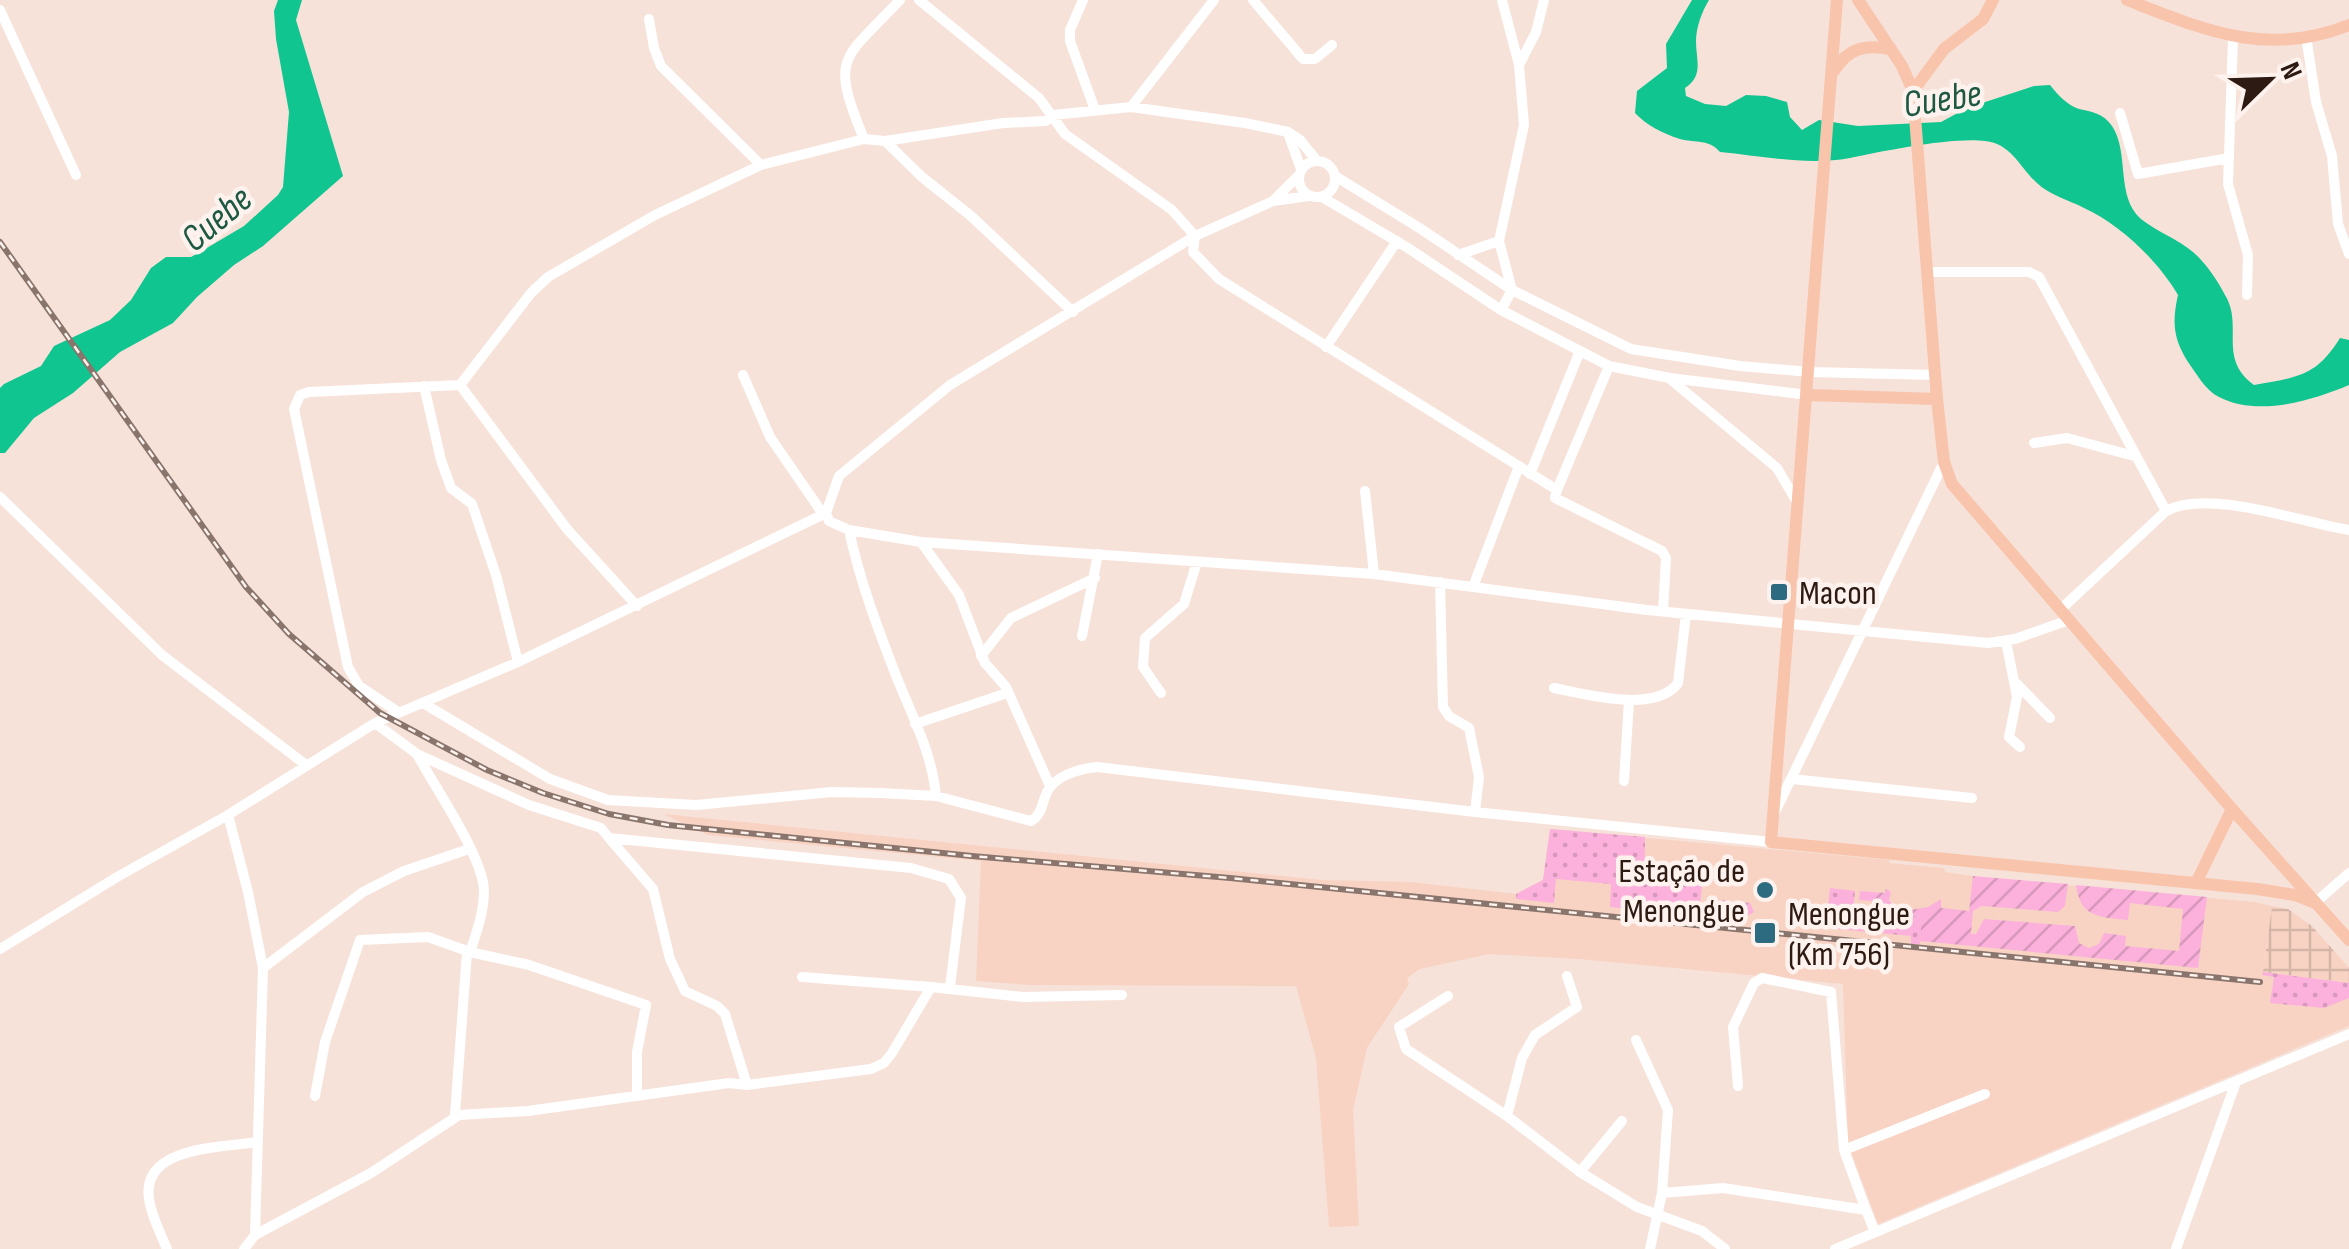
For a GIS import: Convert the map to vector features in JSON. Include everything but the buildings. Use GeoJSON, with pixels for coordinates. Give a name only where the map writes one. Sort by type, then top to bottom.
{"type":"FeatureCollection","features":[{"type":"Feature","properties":{"kind":"main road"},"geometry":{"type":"LineString","coordinates":[[1837,0],[1771,842],[2258,889],[2315,903]]}},
{"type":"Feature","properties":{"kind":"main road"},"geometry":{"type":"LineString","coordinates":[[1858,0],[1912,91],[1937,400],[1944,462],[1957,492],[2349,940]]}},
{"type":"Feature","properties":{"kind":"main road"},"geometry":{"type":"LineString","coordinates":[[1912,91],[1944,49],[1983,19],[1992,0]]}},
{"type":"Feature","properties":{"kind":"main road"},"geometry":{"type":"LineString","coordinates":[[2127,0],[2233,38],[2278,41],[2349,24]]}},
{"type":"Feature","properties":{"kind":"main road"},"geometry":{"type":"LineString","coordinates":[[1833,72],[1843,56],[1853,50],[1876,46],[1891,50]]}},
{"type":"Feature","properties":{"kind":"main road"},"geometry":{"type":"LineString","coordinates":[[1808,395],[1937,400]]}},
{"type":"Feature","properties":{"kind":"main road"},"geometry":{"type":"LineString","coordinates":[[2196,883],[2232,809]]}},
{"type":"Feature","properties":{"kind":"street"},"geometry":{"type":"LineString","coordinates":[[864,139],[845,91],[844,70],[852,52],[900,0]]}},
{"type":"Feature","properties":{"kind":"street"},"geometry":{"type":"LineString","coordinates":[[919,0],[1039,98],[1065,134],[1172,210],[1195,236],[1193,252],[1220,278],[1557,490]]}},
{"type":"Feature","properties":{"kind":"street"},"geometry":{"type":"LineString","coordinates":[[1083,0],[1070,30],[1070,41],[1095,110]]}},
{"type":"Feature","properties":{"kind":"street"},"geometry":{"type":"LineString","coordinates":[[1131,106],[1214,0]]}},
{"type":"Feature","properties":{"kind":"street"},"geometry":{"type":"LineString","coordinates":[[1254,0],[1303,59],[1316,58],[1332,45]]}},
{"type":"Feature","properties":{"kind":"street"},"geometry":{"type":"LineString","coordinates":[[1501,310],[1512,290],[1499,241],[1524,125],[1519,66],[1502,0]]}},
{"type":"Feature","properties":{"kind":"street"},"geometry":{"type":"LineString","coordinates":[[1519,66],[1536,32],[1544,0]]}},
{"type":"Feature","properties":{"kind":"street"},"geometry":{"type":"LineString","coordinates":[[0,10],[76,175]]}},
{"type":"Feature","properties":{"kind":"street"},"geometry":{"type":"LineString","coordinates":[[649,19],[661,66],[761,165]]}},
{"type":"Feature","properties":{"kind":"street"},"geometry":{"type":"LineString","coordinates":[[2306,36],[2314,94],[2332,156],[2338,224],[2349,254]]}},
{"type":"Feature","properties":{"kind":"street"},"geometry":{"type":"LineString","coordinates":[[2233,38],[2228,184],[2248,256],[2247,295]]}},
{"type":"Feature","properties":{"kind":"street"},"geometry":{"type":"LineString","coordinates":[[460,385],[531,292],[548,277],[655,216],[761,165],[864,139],[885,141],[1003,123],[1046,121],[1053,114],[1131,106],[1288,132],[1317,161],[1329,166],[1335,176],[1512,290],[1631,349],[1724,364],[1810,372],[1936,375]]}},
{"type":"Feature","properties":{"kind":"street"},"geometry":{"type":"LineString","coordinates":[[2120,113],[2138,174],[2229,158]]}},
{"type":"Feature","properties":{"kind":"street"},"geometry":{"type":"LineString","coordinates":[[1288,132],[1300,172],[1300,188],[1408,248],[1501,310],[1609,366],[1670,378],[1808,395]]}},
{"type":"Feature","properties":{"kind":"street"},"geometry":{"type":"LineString","coordinates":[[885,141],[922,177],[972,216],[1073,312]]}},
{"type":"Feature","properties":{"kind":"street"},"geometry":{"type":"LineString","coordinates":[[1273,200],[1300,172],[1317,161]]}},
{"type":"Feature","properties":{"kind":"street"},"geometry":{"type":"LineString","coordinates":[[0,950],[117,876],[228,816],[375,723],[518,662],[824,514],[839,476],[950,385],[1195,236],[1273,200],[1316,197],[1332,190],[1335,176]]}},
{"type":"Feature","properties":{"kind":"street"},"geometry":{"type":"LineString","coordinates":[[1408,248],[1422,229]]}},
{"type":"Feature","properties":{"kind":"street"},"geometry":{"type":"LineString","coordinates":[[1326,347],[1396,241]]}},
{"type":"Feature","properties":{"kind":"street"},"geometry":{"type":"LineString","coordinates":[[1458,255],[1499,241]]}},
{"type":"Feature","properties":{"kind":"street"},"geometry":{"type":"LineString","coordinates":[[1927,272],[2029,272],[2039,277],[2166,511]]}},
{"type":"Feature","properties":{"kind":"street"},"geometry":{"type":"LineString","coordinates":[[1626,370],[1631,349]]}},
{"type":"Feature","properties":{"kind":"street"},"geometry":{"type":"LineString","coordinates":[[1530,474],[1580,351]]}},
{"type":"Feature","properties":{"kind":"street"},"geometry":{"type":"LineString","coordinates":[[1609,366],[1556,498],[1665,554],[1663,611]]}},
{"type":"Feature","properties":{"kind":"street"},"geometry":{"type":"LineString","coordinates":[[743,375],[776,447],[829,520],[848,530],[922,542],[1374,574],[1686,614],[1988,643],[2006,641],[2064,614],[2166,511],[2188,504],[2266,510],[2349,530]]}},
{"type":"Feature","properties":{"kind":"street"},"geometry":{"type":"LineString","coordinates":[[1894,375],[1894,398]]}},
{"type":"Feature","properties":{"kind":"street"},"geometry":{"type":"LineString","coordinates":[[1670,378],[1777,468],[1800,506]]}},
{"type":"Feature","properties":{"kind":"street"},"geometry":{"type":"LineString","coordinates":[[398,712],[359,686],[348,667],[294,410],[296,401],[308,392],[460,385]]}},
{"type":"Feature","properties":{"kind":"street"},"geometry":{"type":"LineString","coordinates":[[460,385],[567,529],[637,606]]}},
{"type":"Feature","properties":{"kind":"street"},"geometry":{"type":"LineString","coordinates":[[424,386],[441,460],[451,488],[472,504],[496,575],[518,662]]}},
{"type":"Feature","properties":{"kind":"street"},"geometry":{"type":"LineString","coordinates":[[2034,443],[2067,438],[2134,456]]}},
{"type":"Feature","properties":{"kind":"street"},"geometry":{"type":"LineString","coordinates":[[1773,816],[1944,462]]}},
{"type":"Feature","properties":{"kind":"street"},"geometry":{"type":"LineString","coordinates":[[1473,587],[1519,466]]}},
{"type":"Feature","properties":{"kind":"street"},"geometry":{"type":"LineString","coordinates":[[1777,468],[1802,470]]}},
{"type":"Feature","properties":{"kind":"street"},"geometry":{"type":"LineString","coordinates":[[1365,491],[1374,574]]}},
{"type":"Feature","properties":{"kind":"street"},"geometry":{"type":"LineString","coordinates":[[0,497],[162,654],[306,765]]}},
{"type":"Feature","properties":{"kind":"street"},"geometry":{"type":"LineString","coordinates":[[848,530],[872,616],[926,743],[936,796]]}},
{"type":"Feature","properties":{"kind":"street"},"geometry":{"type":"LineString","coordinates":[[922,542],[959,595],[986,667],[1006,687],[1050,786]]}},
{"type":"Feature","properties":{"kind":"street"},"geometry":{"type":"LineString","coordinates":[[1082,636],[1098,554]]}},
{"type":"Feature","properties":{"kind":"street"},"geometry":{"type":"LineString","coordinates":[[1160,693],[1143,667],[1145,638],[1184,604],[1197,562]]}},
{"type":"Feature","properties":{"kind":"street"},"geometry":{"type":"LineString","coordinates":[[981,656],[1011,618],[1095,578]]}},
{"type":"Feature","properties":{"kind":"street"},"geometry":{"type":"LineString","coordinates":[[1440,582],[1443,706],[1449,716],[1470,728],[1479,776],[1475,812]]}},
{"type":"Feature","properties":{"kind":"street"},"geometry":{"type":"LineString","coordinates":[[1554,688],[1629,701],[1675,688],[1686,614]]}},
{"type":"Feature","properties":{"kind":"street"},"geometry":{"type":"LineString","coordinates":[[2006,641],[2017,701],[2010,737],[2020,747]]}},
{"type":"Feature","properties":{"kind":"street"},"geometry":{"type":"LineString","coordinates":[[2015,682],[2050,718]]}},
{"type":"Feature","properties":{"kind":"street"},"geometry":{"type":"LineString","coordinates":[[915,724],[1007,693]]}},
{"type":"Feature","properties":{"kind":"street"},"geometry":{"type":"LineString","coordinates":[[1624,781],[1629,701]]}},
{"type":"Feature","properties":{"kind":"street"},"geometry":{"type":"LineString","coordinates":[[422,704],[550,779],[608,800],[696,804],[832,792],[936,796],[1030,821],[1040,815],[1050,786],[1073,772],[1098,767],[1771,842]]}},
{"type":"Feature","properties":{"kind":"street"},"geometry":{"type":"LineString","coordinates":[[375,723],[418,754],[529,805],[601,828],[653,890],[670,959],[685,991],[725,1014],[747,1085]]}},
{"type":"Feature","properties":{"kind":"street"},"geometry":{"type":"LineString","coordinates":[[418,754],[484,885],[478,930],[467,952],[455,1115],[459,1115]]}},
{"type":"Feature","properties":{"kind":"street"},"geometry":{"type":"LineString","coordinates":[[1792,780],[1972,798]]}},
{"type":"Feature","properties":{"kind":"street"},"geometry":{"type":"LineString","coordinates":[[228,816],[263,968],[255,1235]]}},
{"type":"Feature","properties":{"kind":"street"},"geometry":{"type":"LineString","coordinates":[[610,838],[911,868],[950,879],[961,898],[950,987]]}},
{"type":"Feature","properties":{"kind":"street"},"geometry":{"type":"LineString","coordinates":[[263,968],[363,892],[404,870],[469,849]]}},
{"type":"Feature","properties":{"kind":"street"},"geometry":{"type":"LineString","coordinates":[[2315,903],[2349,873]]}},
{"type":"Feature","properties":{"kind":"street"},"geometry":{"type":"LineString","coordinates":[[315,1096],[325,1042],[360,940],[428,937],[470,952],[529,965],[646,1006],[636,1052],[637,1095]]}},
{"type":"Feature","properties":{"kind":"street"},"geometry":{"type":"LineString","coordinates":[[1507,1116],[1522,1058],[1535,1035],[1577,1007],[1567,976]]}},
{"type":"Feature","properties":{"kind":"street"},"geometry":{"type":"LineString","coordinates":[[802,977],[950,987],[1023,997],[1122,995]]}},
{"type":"Feature","properties":{"kind":"street"},"geometry":{"type":"LineString","coordinates":[[1738,1086],[1732,1026],[1754,983],[1762,978],[1828,990],[1834,996],[1844,1150],[1875,1232]]}},
{"type":"Feature","properties":{"kind":"street"},"geometry":{"type":"LineString","coordinates":[[244,1249],[255,1235],[370,1173],[459,1115],[528,1110],[729,1083],[747,1085],[878,1066],[892,1053],[931,987]]}},
{"type":"Feature","properties":{"kind":"street"},"geometry":{"type":"LineString","coordinates":[[1448,996],[1399,1027],[1403,1044],[1580,1172],[1631,1204],[1702,1231],[1725,1249]]}},
{"type":"Feature","properties":{"kind":"street"},"geometry":{"type":"LineString","coordinates":[[1834,1249],[2349,1034]]}},
{"type":"Feature","properties":{"kind":"street"},"geometry":{"type":"LineString","coordinates":[[1636,1040],[1668,1110],[1659,1216],[1650,1249]]}},
{"type":"Feature","properties":{"kind":"street"},"geometry":{"type":"LineString","coordinates":[[2176,1249],[2236,1082]]}},
{"type":"Feature","properties":{"kind":"street"},"geometry":{"type":"LineString","coordinates":[[1844,1150],[1985,1094]]}},
{"type":"Feature","properties":{"kind":"street"},"geometry":{"type":"LineString","coordinates":[[1580,1172],[1622,1121]]}},
{"type":"Feature","properties":{"kind":"street"},"geometry":{"type":"LineString","coordinates":[[167,1249],[148,1191],[158,1166],[175,1155],[257,1142]]}},
{"type":"Feature","properties":{"kind":"street"},"geometry":{"type":"LineString","coordinates":[[1662,1192],[1723,1188],[1866,1210]]}},
{"type":"Feature","properties":{"kind":"shaded area"},"geometry":{"type":"Polygon","coordinates":[[[278,0],[302,0],[296,20],[343,176],[263,246],[234,265],[173,323],[120,352],[73,393],[34,418],[5,453],[0,453],[0,388],[4,384],[41,366],[54,346],[110,320],[131,300],[151,268],[166,257],[191,257],[244,226],[283,187],[289,112],[276,39],[274,11],[278,0]]]}},
{"type":"Feature","properties":{"kind":"shaded area"},"geometry":{"type":"Polygon","coordinates":[[[1692,0],[1709,0],[1697,31],[1697,73],[1685,88],[1686,96],[1705,104],[1726,106],[1746,95],[1787,102],[1790,117],[1802,130],[1819,120],[1858,126],[1941,122],[1967,108],[2034,86],[2050,85],[2071,105],[2109,122],[2117,137],[2133,210],[2147,224],[2193,252],[2215,278],[2230,307],[2234,353],[2243,375],[2254,385],[2304,373],[2322,361],[2340,338],[2349,340],[2349,385],[2301,401],[2267,406],[2234,403],[2214,394],[2179,345],[2175,330],[2178,295],[2149,257],[2098,215],[2042,187],[2009,151],[1994,143],[1955,141],[1834,160],[1801,161],[1720,152],[1707,143],[1680,139],[1656,129],[1635,113],[1637,91],[1667,68],[1666,44],[1692,0]]]}},
{"type":"Feature","properties":{"kind":"shaded area"},"geometry":{"type":"Polygon","coordinates":[[[663,814],[1322,880],[1411,882],[1516,894],[1543,880],[1550,829],[1889,860],[1980,877],[2254,902],[2272,906],[2263,971],[2349,983],[2349,1026],[1878,1224],[1848,1144],[1843,984],[1489,954],[1420,969],[1407,978],[1409,984],[1367,1048],[1353,1110],[1359,1226],[1329,1227],[1316,1058],[1296,986],[1031,985],[976,981],[981,861],[708,835],[663,814]]]}},
{"type":"Feature","properties":{"kind":"shaded area"},"geometry":{"type":"Polygon","coordinates":[[[1550,829],[1645,837],[1645,874],[1656,875],[1657,871],[1703,875],[1699,916],[1610,907],[1611,884],[1556,879],[1554,903],[1516,899],[1516,894],[1543,880],[1550,829]]]}},
{"type":"Feature","properties":{"kind":"shaded area"},"geometry":{"type":"Polygon","coordinates":[[[1973,876],[2068,884],[2065,906],[2058,912],[1982,906],[1973,911],[1971,934],[1976,934],[1984,919],[2075,926],[2079,943],[2089,948],[2099,944],[2104,933],[2126,936],[2125,946],[2179,951],[2183,909],[2130,903],[2128,920],[2100,916],[2082,904],[2076,885],[2207,897],[2198,968],[1920,941],[1922,917],[1882,913],[1883,902],[1859,900],[1860,891],[1885,893],[1886,889],[1891,892],[1889,900],[1898,912],[1928,907],[1941,899],[1941,908],[1969,911],[1973,876]]]}},
{"type":"Feature","properties":{"kind":"shaded area"},"geometry":{"type":"Polygon","coordinates":[[[1830,888],[1855,891],[1853,913],[1857,917],[1873,918],[1874,912],[1922,917],[1920,944],[1911,944],[1911,936],[1826,928],[1830,888]]]}},
{"type":"Feature","properties":{"kind":"shaded area"},"geometry":{"type":"Polygon","coordinates":[[[1719,900],[1750,903],[1754,912],[1718,912],[1714,906],[1719,900]]]}},
{"type":"Feature","properties":{"kind":"shaded area"},"geometry":{"type":"Polygon","coordinates":[[[2272,906],[2288,909],[2312,926],[2349,968],[2349,983],[2263,972],[2272,906]]]}},
{"type":"Feature","properties":{"kind":"shaded area"},"geometry":{"type":"Polygon","coordinates":[[[2263,972],[2349,983],[2349,998],[2324,1008],[2270,1003],[2274,977],[2262,975],[2263,972]]]}},
{"type":"Feature","properties":{"kind":"railway"},"geometry":{"type":"LineString","coordinates":[[0,242],[246,587],[289,634],[380,713],[487,770],[543,793],[609,814],[668,825],[2260,982]]}},
{"type":"Feature","properties":{"kind":"place","name":"Macon"},"geometry":{"type":"Point","coordinates":[1779,592]}},
{"type":"Feature","properties":{"kind":"place","name":"Estação de Menongue"},"geometry":{"type":"Point","coordinates":[1765,890]}},
{"type":"Feature","properties":{"kind":"place","name":"Menongue (Km 756)"},"geometry":{"type":"Point","coordinates":[1765,933]}},
{"type":"Feature","properties":{"kind":"water label","name":"Cuebe"},"geometry":{"type":"Point","coordinates":[1942,98]}},
{"type":"Feature","properties":{"kind":"water label","name":"Cuebe"},"geometry":{"type":"Point","coordinates":[216,218]}}]}
